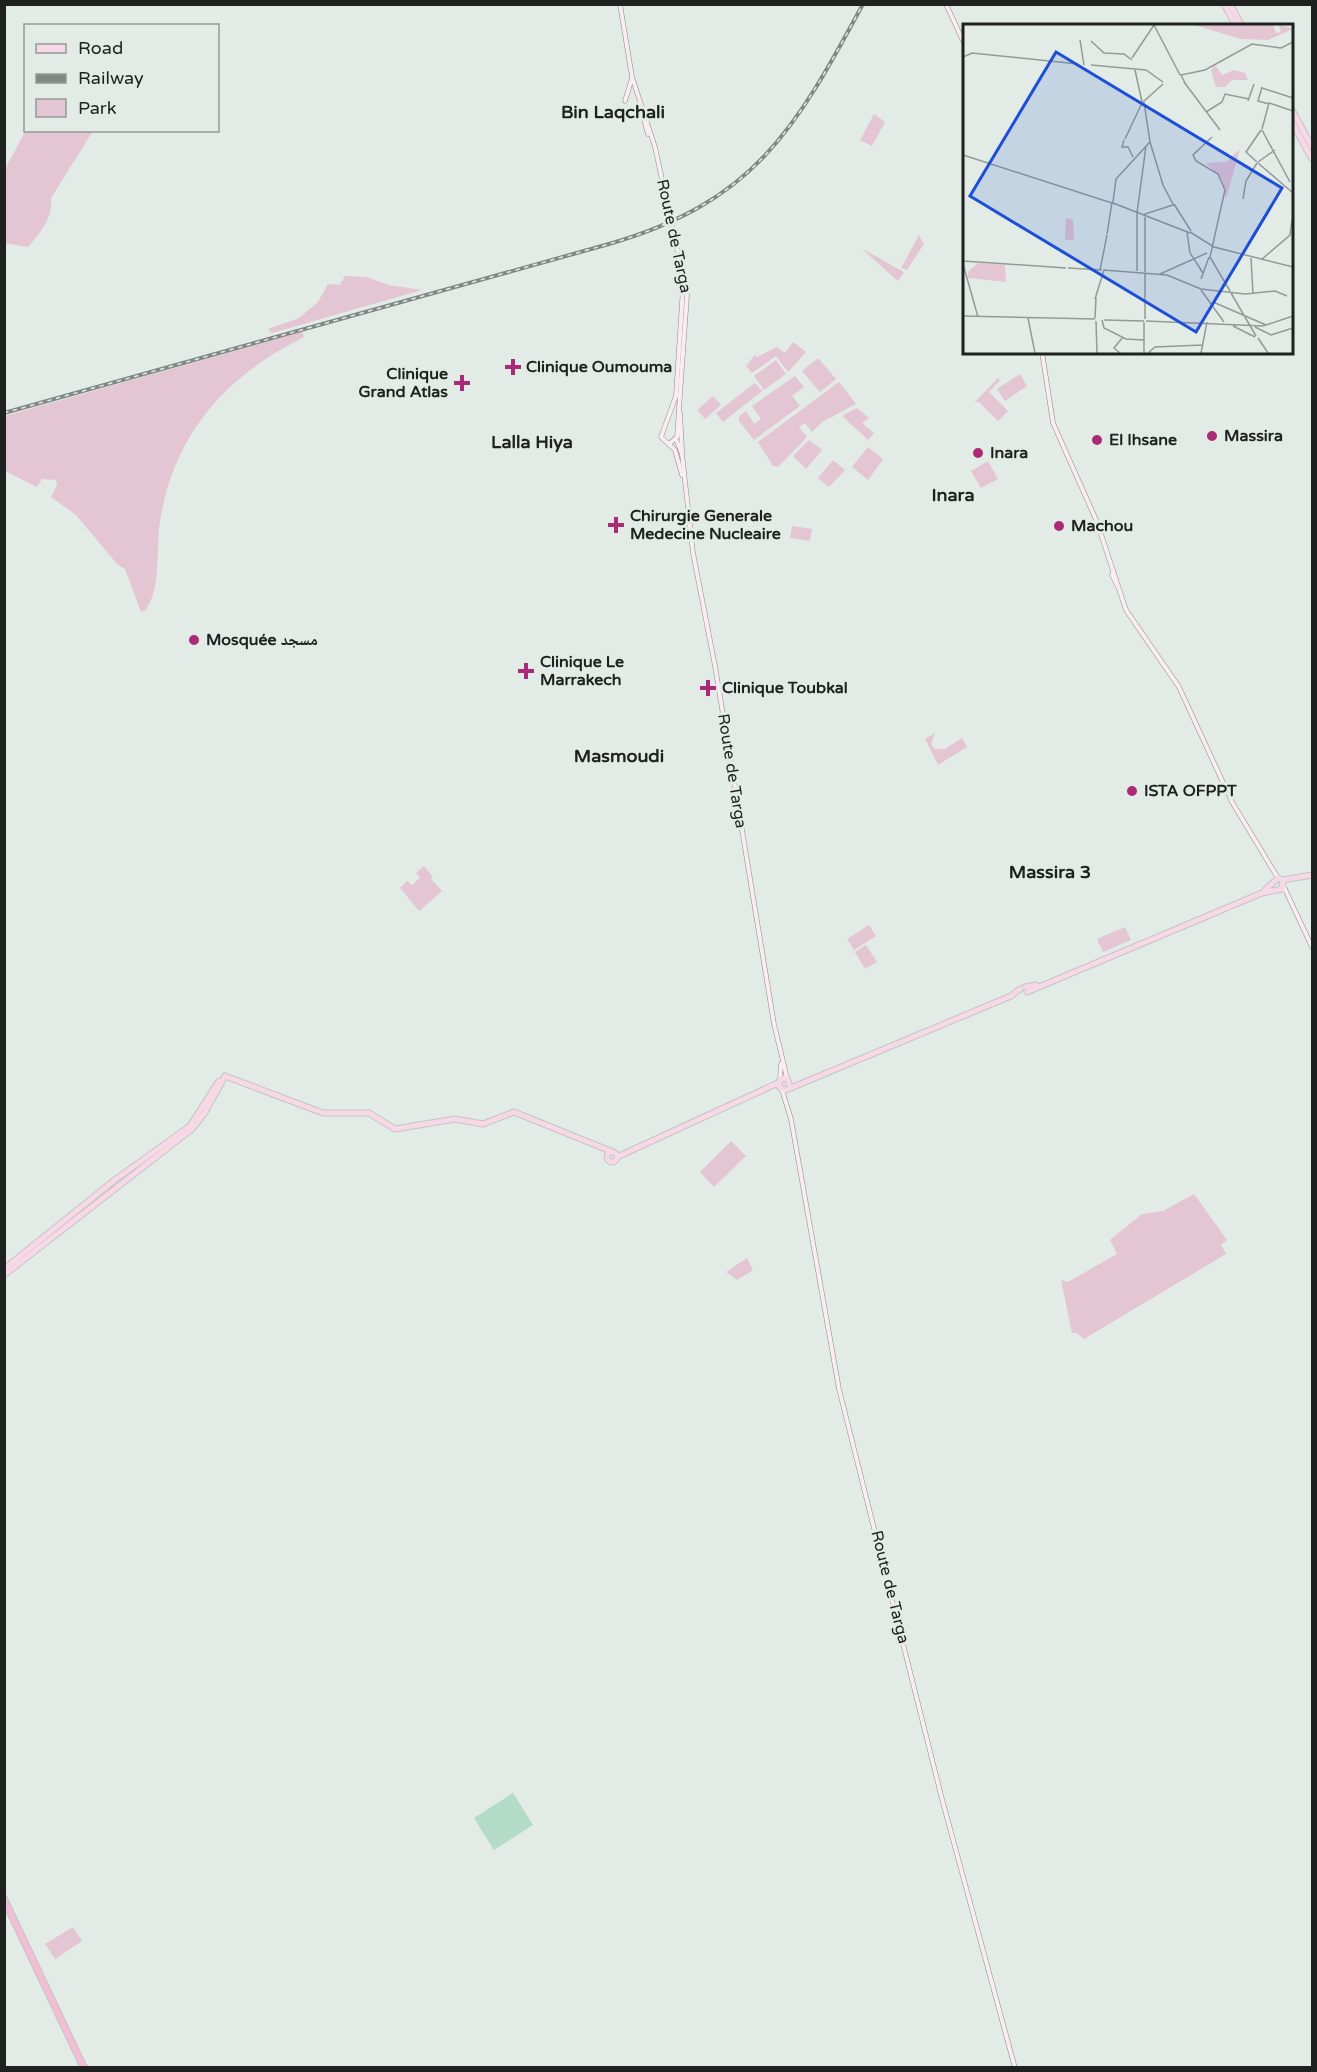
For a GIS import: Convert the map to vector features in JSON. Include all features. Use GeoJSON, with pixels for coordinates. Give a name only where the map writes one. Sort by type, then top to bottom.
{"type":"FeatureCollection","features":[{"type":"Feature","properties":{"kind":"highway"},"geometry":{"type":"LineString","coordinates":[[4,1899],[84,2067]]}},
{"type":"Feature","properties":{"kind":"main road","name":"Route de Targa"},"geometry":{"type":"LineString","coordinates":[[620,4],[632,77],[662,189],[684,296],[676,396],[662,439],[678,455],[684,482]]}},
{"type":"Feature","properties":{"kind":"main road"},"geometry":{"type":"LineString","coordinates":[[946,4],[963,41]]}},
{"type":"Feature","properties":{"kind":"main road"},"geometry":{"type":"LineString","coordinates":[[1224,4],[1235,24]]}},
{"type":"Feature","properties":{"kind":"main road"},"geometry":{"type":"LineString","coordinates":[[1230,4],[1241,24]]}},
{"type":"Feature","properties":{"kind":"main road"},"geometry":{"type":"LineString","coordinates":[[625,101],[632,77]]}},
{"type":"Feature","properties":{"kind":"main road"},"geometry":{"type":"LineString","coordinates":[[631,112],[636,108],[642,112]]}},
{"type":"Feature","properties":{"kind":"main road","name":"Route de Targa"},"geometry":{"type":"LineString","coordinates":[[642,112],[655,147],[687,295],[680,410],[675,432],[682,454],[693,553],[719,690],[781,1061],[783,1086],[839,1389],[942,1799],[1015,2067]]}},
{"type":"Feature","properties":{"kind":"main road"},"geometry":{"type":"LineString","coordinates":[[1293,113],[1312,147]]}},
{"type":"Feature","properties":{"kind":"main road"},"geometry":{"type":"LineString","coordinates":[[1293,124],[1312,159]]}},
{"type":"Feature","properties":{"kind":"main road"},"geometry":{"type":"LineString","coordinates":[[1042,354],[1053,423],[1092,510],[1113,571],[1112,575],[1129,615],[1179,687],[1230,798],[1287,897],[1312,947]]}},
{"type":"Feature","properties":{"kind":"main road"},"geometry":{"type":"LineString","coordinates":[[680,410],[682,454]]}},
{"type":"Feature","properties":{"kind":"main road"},"geometry":{"type":"LineString","coordinates":[[666,430],[675,432]]}},
{"type":"Feature","properties":{"kind":"main road"},"geometry":{"type":"LineString","coordinates":[[669,444],[676,439]]}},
{"type":"Feature","properties":{"kind":"main road"},"geometry":{"type":"LineString","coordinates":[[4,1269],[111,1185],[196,1125],[225,1076],[323,1113],[369,1113],[396,1129],[455,1119],[483,1124],[514,1112],[613,1154],[652,1140],[766,1091],[806,1079],[1011,996],[1279,884],[1312,875]]}},
{"type":"Feature","properties":{"kind":"main road","name":"Route de Targa"},"geometry":{"type":"LineString","coordinates":[[781,1061],[788,1079]]}},
{"type":"Feature","properties":{"kind":"main road"},"geometry":{"type":"LineString","coordinates":[[783,1086],[788,1079],[806,1079]]}},
{"type":"Feature","properties":{"kind":"main road"},"geometry":{"type":"LineString","coordinates":[[4,1275],[115,1190],[131,1173]]}},
{"type":"Feature","properties":{"kind":"main road"},"geometry":{"type":"LineString","coordinates":[[111,1185],[115,1190]]}},
{"type":"Feature","properties":{"kind":"green space"},"geometry":{"type":"Polygon","coordinates":[[[874,114],[885,122],[872,146],[860,140],[874,114]]]}},
{"type":"Feature","properties":{"kind":"green space"},"geometry":{"type":"Polygon","coordinates":[[[25,132],[92,132],[51,198],[50,212],[42,230],[28,247],[4,243],[5,169],[25,132]]]}},
{"type":"Feature","properties":{"kind":"green space"},"geometry":{"type":"Polygon","coordinates":[[[919,235],[924,244],[907,270],[901,268],[919,235]]]}},
{"type":"Feature","properties":{"kind":"green space"},"geometry":{"type":"Polygon","coordinates":[[[861,248],[902,271],[904,273],[898,281],[861,248]]]}},
{"type":"Feature","properties":{"kind":"green space"},"geometry":{"type":"Polygon","coordinates":[[[345,276],[366,277],[389,285],[422,290],[272,333],[268,329],[299,318],[318,302],[328,284],[340,285],[345,276]]]}},
{"type":"Feature","properties":{"kind":"green space"},"geometry":{"type":"Polygon","coordinates":[[[302,332],[304,337],[251,369],[228,389],[208,410],[191,434],[167,489],[160,521],[155,587],[146,610],[141,612],[125,569],[117,564],[76,515],[51,497],[57,485],[56,480],[42,479],[37,487],[5,471],[5,416],[302,332]]]}},
{"type":"Feature","properties":{"kind":"green space"},"geometry":{"type":"Polygon","coordinates":[[[793,342],[806,352],[788,372],[776,356],[752,373],[746,366],[755,355],[757,357],[777,347],[785,353],[793,342]]]}},
{"type":"Feature","properties":{"kind":"green space"},"geometry":{"type":"Polygon","coordinates":[[[818,358],[836,379],[820,392],[802,371],[818,358]]]}},
{"type":"Feature","properties":{"kind":"green space"},"geometry":{"type":"Polygon","coordinates":[[[776,360],[786,374],[764,390],[754,376],[776,360]]]}},
{"type":"Feature","properties":{"kind":"green space"},"geometry":{"type":"Polygon","coordinates":[[[1020,374],[1027,386],[1005,401],[997,389],[1020,374]]]}},
{"type":"Feature","properties":{"kind":"green space"},"geometry":{"type":"Polygon","coordinates":[[[795,376],[804,387],[792,396],[800,406],[754,440],[739,421],[739,416],[746,411],[754,424],[761,419],[752,406],[795,376]]]}},
{"type":"Feature","properties":{"kind":"green space"},"geometry":{"type":"Polygon","coordinates":[[[998,378],[1000,380],[989,392],[1008,411],[998,421],[979,402],[975,402],[998,378]]]}},
{"type":"Feature","properties":{"kind":"green space"},"geometry":{"type":"Polygon","coordinates":[[[839,382],[856,404],[822,422],[812,432],[805,423],[799,427],[807,437],[778,467],[773,466],[758,442],[839,382]]]}},
{"type":"Feature","properties":{"kind":"green space"},"geometry":{"type":"Polygon","coordinates":[[[755,383],[762,391],[723,422],[716,413],[755,383]]]}},
{"type":"Feature","properties":{"kind":"green space"},"geometry":{"type":"Polygon","coordinates":[[[713,396],[721,405],[705,419],[697,410],[713,396]]]}},
{"type":"Feature","properties":{"kind":"green space"},"geometry":{"type":"Polygon","coordinates":[[[857,408],[869,418],[862,423],[874,433],[868,440],[842,416],[857,408]]]}},
{"type":"Feature","properties":{"kind":"green space"},"geometry":{"type":"Polygon","coordinates":[[[809,440],[822,450],[806,469],[793,456],[809,440]]]}},
{"type":"Feature","properties":{"kind":"green space"},"geometry":{"type":"Polygon","coordinates":[[[868,447],[883,459],[868,480],[852,467],[868,447]]]}},
{"type":"Feature","properties":{"kind":"green space"},"geometry":{"type":"Polygon","coordinates":[[[833,460],[845,470],[829,487],[818,478],[833,460]]]}},
{"type":"Feature","properties":{"kind":"green space"},"geometry":{"type":"Polygon","coordinates":[[[988,461],[998,479],[981,488],[971,471],[988,461]]]}},
{"type":"Feature","properties":{"kind":"green space"},"geometry":{"type":"Polygon","coordinates":[[[792,526],[812,529],[810,541],[790,538],[792,526]]]}},
{"type":"Feature","properties":{"kind":"green space"},"geometry":{"type":"Polygon","coordinates":[[[935,733],[931,744],[935,749],[945,749],[962,738],[967,747],[938,765],[925,739],[935,733]]]}},
{"type":"Feature","properties":{"kind":"green space"},"geometry":{"type":"Polygon","coordinates":[[[424,866],[433,877],[421,888],[431,879],[442,891],[419,911],[400,888],[407,881],[412,885],[420,878],[416,873],[424,866]]]}},
{"type":"Feature","properties":{"kind":"green space"},"geometry":{"type":"Polygon","coordinates":[[[869,925],[876,936],[854,950],[847,939],[869,925]]]}},
{"type":"Feature","properties":{"kind":"green space"},"geometry":{"type":"Polygon","coordinates":[[[1125,927],[1131,940],[1103,952],[1097,939],[1125,927]]]}},
{"type":"Feature","properties":{"kind":"green space"},"geometry":{"type":"Polygon","coordinates":[[[866,945],[877,962],[865,969],[855,952],[866,945]]]}},
{"type":"Feature","properties":{"kind":"green space"},"geometry":{"type":"Polygon","coordinates":[[[731,1141],[746,1156],[714,1187],[700,1172],[731,1141]]]}},
{"type":"Feature","properties":{"kind":"green space"},"geometry":{"type":"Polygon","coordinates":[[[1194,1194],[1227,1240],[1221,1245],[1226,1254],[1084,1339],[1077,1333],[1072,1333],[1061,1280],[1068,1282],[1117,1254],[1110,1240],[1142,1214],[1163,1211],[1194,1194]]]}},
{"type":"Feature","properties":{"kind":"green space"},"geometry":{"type":"Polygon","coordinates":[[[747,1258],[753,1270],[737,1280],[726,1272],[747,1258]]]}},
{"type":"Feature","properties":{"kind":"green space"},"geometry":{"type":"Polygon","coordinates":[[[73,1927],[82,1941],[55,1959],[45,1944],[73,1927]]]}},
{"type":"Feature","properties":{"kind":"shaded area"},"geometry":{"type":"Polygon","coordinates":[[[513,1793],[533,1825],[494,1850],[474,1818],[513,1793]]]}},
{"type":"Feature","properties":{"kind":"railway"},"geometry":{"type":"LineString","coordinates":[[4,413],[609,244],[659,227],[700,206],[735,183],[765,156],[815,89],[863,4]]}},
{"type":"Feature","properties":{"kind":"place","name":"Clinique Oumouma"},"geometry":{"type":"Point","coordinates":[513,367]}},
{"type":"Feature","properties":{"kind":"place","name":"Clinique Grand Atlas"},"geometry":{"type":"Point","coordinates":[462,383]}},
{"type":"Feature","properties":{"kind":"place","name":"Massira"},"geometry":{"type":"Point","coordinates":[1212,436]}},
{"type":"Feature","properties":{"kind":"place","name":"El Ihsane"},"geometry":{"type":"Point","coordinates":[1097,440]}},
{"type":"Feature","properties":{"kind":"place","name":"Inara"},"geometry":{"type":"Point","coordinates":[978,453]}},
{"type":"Feature","properties":{"kind":"place","name":"Chirurgie Generale Medecine Nucleaire"},"geometry":{"type":"Point","coordinates":[616,525]}},
{"type":"Feature","properties":{"kind":"place","name":"Machou"},"geometry":{"type":"Point","coordinates":[1059,526]}},
{"type":"Feature","properties":{"kind":"place","name":"Mosquée مسجد"},"geometry":{"type":"Point","coordinates":[194,640]}},
{"type":"Feature","properties":{"kind":"place","name":"Clinique Le Marrakech"},"geometry":{"type":"Point","coordinates":[526,671]}},
{"type":"Feature","properties":{"kind":"place","name":"Clinique Toubkal"},"geometry":{"type":"Point","coordinates":[708,688]}},
{"type":"Feature","properties":{"kind":"place","name":"ISTA OFPPT"},"geometry":{"type":"Point","coordinates":[1132,791]}},
{"type":"Feature","properties":{"kind":"district","name":"Bin Laqchali"},"geometry":{"type":"Point","coordinates":[613,112]}},
{"type":"Feature","properties":{"kind":"district","name":"Lalla Hiya"},"geometry":{"type":"Point","coordinates":[532,442]}},
{"type":"Feature","properties":{"kind":"district","name":"Inara"},"geometry":{"type":"Point","coordinates":[953,495]}},
{"type":"Feature","properties":{"kind":"district","name":"Masmoudi"},"geometry":{"type":"Point","coordinates":[619,756]}},
{"type":"Feature","properties":{"kind":"district","name":"Massira 3"},"geometry":{"type":"Point","coordinates":[1050,872]}}]}
